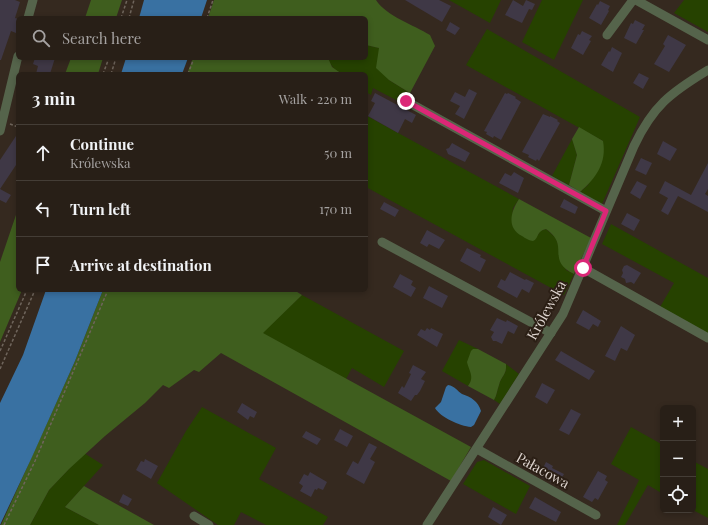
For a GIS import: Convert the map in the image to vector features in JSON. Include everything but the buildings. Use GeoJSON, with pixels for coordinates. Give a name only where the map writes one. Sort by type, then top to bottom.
{"type":"FeatureCollection","features":[{"type":"Feature","properties":{"kind":"street"},"geometry":{"type":"LineString","coordinates":[[29,16],[33,0]]}},
{"type":"Feature","properties":{"kind":"street"},"geometry":{"type":"LineString","coordinates":[[607,35],[634,0],[708,40]]}},
{"type":"Feature","properties":{"kind":"street"},"geometry":{"type":"LineString","coordinates":[[0,131],[17,60]]}},
{"type":"Feature","properties":{"kind":"street","name":"Królewska"},"geometry":{"type":"LineString","coordinates":[[427,525],[563,314],[640,133],[657,108],[674,92],[708,70]]}},
{"type":"Feature","properties":{"kind":"street"},"geometry":{"type":"LineString","coordinates":[[406,101],[606,211]]}},
{"type":"Feature","properties":{"kind":"street"},"geometry":{"type":"LineString","coordinates":[[382,242],[551,334]]}},
{"type":"Feature","properties":{"kind":"street"},"geometry":{"type":"LineString","coordinates":[[583,268],[708,338]]}},
{"type":"Feature","properties":{"kind":"street","name":"Pałacowa"},"geometry":{"type":"LineString","coordinates":[[477,449],[596,515]]}},
{"type":"Feature","properties":{"kind":"street"},"geometry":{"type":"LineString","coordinates":[[194,516],[210,525]]}},
{"type":"Feature","properties":{"kind":"path"},"geometry":{"type":"LineString","coordinates":[[122,16],[127,0]]}},
{"type":"Feature","properties":{"kind":"path"},"geometry":{"type":"LineString","coordinates":[[130,16],[134,0]]}},
{"type":"Feature","properties":{"kind":"path"},"geometry":{"type":"LineString","coordinates":[[208,16],[213,0]]}},
{"type":"Feature","properties":{"kind":"path"},"geometry":{"type":"LineString","coordinates":[[105,72],[108,60]]}},
{"type":"Feature","properties":{"kind":"path"},"geometry":{"type":"LineString","coordinates":[[112,72],[115,60]]}},
{"type":"Feature","properties":{"kind":"path"},"geometry":{"type":"LineString","coordinates":[[189,72],[193,60]]}},
{"type":"Feature","properties":{"kind":"path"},"geometry":{"type":"LineString","coordinates":[[0,351],[26,292]]}},
{"type":"Feature","properties":{"kind":"path"},"geometry":{"type":"LineString","coordinates":[[0,369],[34,292]]}},
{"type":"Feature","properties":{"kind":"path"},"geometry":{"type":"LineString","coordinates":[[4,525],[35,461],[107,292]]}},
{"type":"Feature","properties":{"kind":"green space"},"geometry":{"type":"Polygon","coordinates":[[[91,0],[122,0],[117,16],[86,16],[91,0]]]}},
{"type":"Feature","properties":{"kind":"green space"},"geometry":{"type":"Polygon","coordinates":[[[214,0],[376,0],[386,11],[430,35],[435,46],[410,93],[389,80],[376,68],[379,48],[368,45],[368,16],[209,16],[214,0]]]}},
{"type":"Feature","properties":{"kind":"green space"},"geometry":{"type":"Polygon","coordinates":[[[449,0],[501,0],[490,23],[449,0]]]}},
{"type":"Feature","properties":{"kind":"green space"},"geometry":{"type":"Polygon","coordinates":[[[542,0],[583,0],[554,60],[522,42],[542,0]]]}},
{"type":"Feature","properties":{"kind":"green space"},"geometry":{"type":"Polygon","coordinates":[[[684,0],[708,0],[708,32],[674,13],[684,0]]]}},
{"type":"Feature","properties":{"kind":"green space"},"geometry":{"type":"Polygon","coordinates":[[[487,29],[640,117],[602,204],[580,192],[588,185],[603,141],[466,65],[487,29]]]}},
{"type":"Feature","properties":{"kind":"green space"},"geometry":{"type":"Polygon","coordinates":[[[368,45],[379,48],[389,80],[410,93],[407,97],[398,101],[373,88],[371,95],[368,93],[368,72],[340,72],[334,69],[329,60],[368,60],[368,45]]]}},
{"type":"Feature","properties":{"kind":"green space"},"geometry":{"type":"Polygon","coordinates":[[[70,60],[102,60],[99,72],[66,72],[70,60]]]}},
{"type":"Feature","properties":{"kind":"green space"},"geometry":{"type":"Polygon","coordinates":[[[192,60],[329,60],[332,67],[339,72],[188,72],[192,60]]]}},
{"type":"Feature","properties":{"kind":"green space"},"geometry":{"type":"Polygon","coordinates":[[[368,117],[519,199],[513,208],[512,225],[538,235],[540,231],[546,229],[556,238],[566,270],[574,274],[564,295],[368,188],[368,117]]]}},
{"type":"Feature","properties":{"kind":"green space"},"geometry":{"type":"Polygon","coordinates":[[[579,127],[603,141],[604,149],[602,163],[599,170],[580,192],[569,185],[577,155],[572,139],[579,127]]]}},
{"type":"Feature","properties":{"kind":"green space"},"geometry":{"type":"Polygon","coordinates":[[[572,139],[577,155],[569,185],[552,176],[572,139]]]}},
{"type":"Feature","properties":{"kind":"green space"},"geometry":{"type":"Polygon","coordinates":[[[519,199],[591,238],[574,274],[565,269],[561,263],[557,241],[546,229],[541,231],[533,241],[523,237],[514,229],[512,224],[512,214],[519,199]]]}},
{"type":"Feature","properties":{"kind":"green space"},"geometry":{"type":"Polygon","coordinates":[[[16,215],[16,292],[21,292],[0,342],[0,262],[16,215]]]}},
{"type":"Feature","properties":{"kind":"green space"},"geometry":{"type":"Polygon","coordinates":[[[611,224],[708,278],[708,335],[660,307],[674,283],[602,244],[611,224]]]}},
{"type":"Feature","properties":{"kind":"green space"},"geometry":{"type":"Polygon","coordinates":[[[102,292],[297,292],[302,295],[263,333],[471,447],[451,481],[221,353],[199,372],[194,370],[169,388],[163,385],[145,403],[105,436],[69,469],[49,490],[30,525],[1,525],[75,361],[102,292]]]}},
{"type":"Feature","properties":{"kind":"green space"},"geometry":{"type":"Polygon","coordinates":[[[302,295],[404,351],[384,387],[352,368],[346,379],[262,333],[302,295]]]}},
{"type":"Feature","properties":{"kind":"green space"},"geometry":{"type":"Polygon","coordinates":[[[459,340],[478,349],[473,349],[472,380],[468,386],[442,371],[459,340]]]}},
{"type":"Feature","properties":{"kind":"green space"},"geometry":{"type":"Polygon","coordinates":[[[473,349],[478,349],[506,364],[506,371],[500,382],[494,400],[468,386],[471,380],[471,374],[467,362],[473,349]]]}},
{"type":"Feature","properties":{"kind":"green space"},"geometry":{"type":"Polygon","coordinates":[[[506,364],[519,374],[500,404],[494,400],[500,382],[506,371],[506,364]]]}},
{"type":"Feature","properties":{"kind":"green space"},"geometry":{"type":"Polygon","coordinates":[[[202,407],[276,448],[259,479],[328,517],[323,525],[266,525],[241,512],[234,525],[218,525],[157,483],[186,431],[202,407]]]}},
{"type":"Feature","properties":{"kind":"green space"},"geometry":{"type":"Polygon","coordinates":[[[631,427],[660,443],[660,492],[648,485],[625,525],[617,525],[639,480],[611,464],[631,427]]]}},
{"type":"Feature","properties":{"kind":"green space"},"geometry":{"type":"Polygon","coordinates":[[[84,453],[103,465],[65,507],[99,525],[30,525],[49,490],[84,453]]]}},
{"type":"Feature","properties":{"kind":"green space"},"geometry":{"type":"Polygon","coordinates":[[[484,460],[530,486],[516,514],[463,484],[477,462],[484,460]]]}},
{"type":"Feature","properties":{"kind":"green space"},"geometry":{"type":"Polygon","coordinates":[[[696,463],[708,469],[708,518],[696,512],[696,463]]]}},
{"type":"Feature","properties":{"kind":"green space"},"geometry":{"type":"Polygon","coordinates":[[[84,486],[154,525],[99,525],[65,507],[84,486]]]}},
{"type":"Feature","properties":{"kind":"water"},"geometry":{"type":"Polygon","coordinates":[[[144,0],[207,0],[202,16],[140,16],[144,0]]]}},
{"type":"Feature","properties":{"kind":"water"},"geometry":{"type":"Polygon","coordinates":[[[125,60],[187,60],[183,72],[122,72],[125,60]]]}},
{"type":"Feature","properties":{"kind":"water"},"geometry":{"type":"Polygon","coordinates":[[[45,292],[102,292],[75,361],[0,525],[0,403],[23,355],[45,292]]]}},
{"type":"Feature","properties":{"kind":"water"},"geometry":{"type":"Polygon","coordinates":[[[448,385],[474,400],[480,408],[481,411],[474,425],[471,427],[461,425],[441,415],[435,408],[441,402],[448,385]]]}},
{"type":"Feature","properties":{"kind":"route"},"geometry":{"type":"LineString","coordinates":[[406,101],[606,211],[583,268]]}}]}
